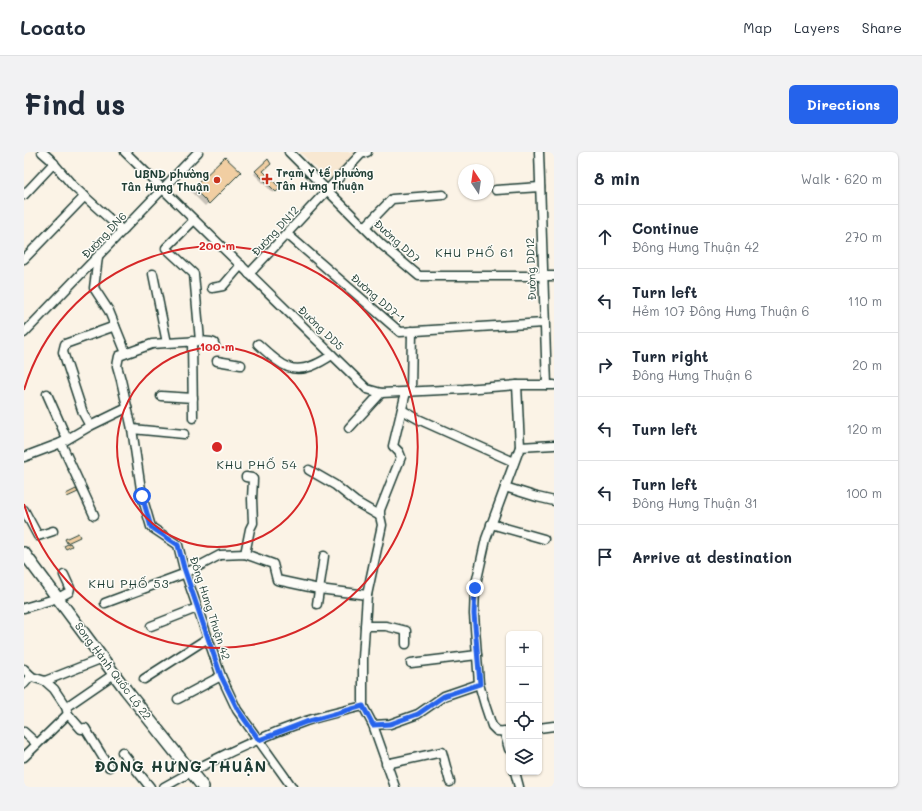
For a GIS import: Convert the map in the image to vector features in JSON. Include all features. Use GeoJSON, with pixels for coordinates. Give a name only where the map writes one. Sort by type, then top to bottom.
{"type":"FeatureCollection","features":[{"type":"Feature","properties":{"kind":"street"},"geometry":{"type":"LineString","coordinates":[[42,152],[73,186],[123,231]]}},
{"type":"Feature","properties":{"kind":"street","name":"Đường DD5"},"geometry":{"type":"LineString","coordinates":[[125,152],[367,389],[380,393],[518,385],[550,385]]}},
{"type":"Feature","properties":{"kind":"street","name":"Đường DN6"},"geometry":{"type":"LineString","coordinates":[[24,333],[198,152]]}},
{"type":"Feature","properties":{"kind":"street","name":"Đường DD7"},"geometry":{"type":"LineString","coordinates":[[289,152],[381,244],[419,276],[554,276]]}},
{"type":"Feature","properties":{"kind":"street","name":"Đường DN12"},"geometry":{"type":"LineString","coordinates":[[250,274],[361,154],[367,152]]}},
{"type":"Feature","properties":{"kind":"street","name":"Đường DD12"},"geometry":{"type":"LineString","coordinates":[[539,152],[544,323],[550,385]]}},
{"type":"Feature","properties":{"kind":"street"},"geometry":{"type":"LineString","coordinates":[[24,195],[54,164]]}},
{"type":"Feature","properties":{"kind":"street"},"geometry":{"type":"LineString","coordinates":[[496,190],[540,187]]}},
{"type":"Feature","properties":{"kind":"street"},"geometry":{"type":"LineString","coordinates":[[365,227],[392,199],[443,194]]}},
{"type":"Feature","properties":{"kind":"street"},"geometry":{"type":"LineString","coordinates":[[24,259],[85,196]]}},
{"type":"Feature","properties":{"kind":"street"},"geometry":{"type":"LineString","coordinates":[[193,418],[192,398],[196,341],[194,274],[166,248],[194,220]]}},
{"type":"Feature","properties":{"kind":"street","name":"Đường DD7-1"},"geometry":{"type":"LineString","coordinates":[[287,234],[400,332],[544,323]]}},
{"type":"Feature","properties":{"kind":"street"},"geometry":{"type":"LineString","coordinates":[[98,257],[94,288],[108,311],[126,353],[152,344],[196,341],[211,342],[214,343],[215,346]]}},
{"type":"Feature","properties":{"kind":"street"},"geometry":{"type":"LineString","coordinates":[[212,288],[223,286],[241,265]]}},
{"type":"Feature","properties":{"kind":"street"},"geometry":{"type":"LineString","coordinates":[[153,274],[167,343]]}},
{"type":"Feature","properties":{"kind":"street"},"geometry":{"type":"LineString","coordinates":[[90,426],[83,413],[63,352],[65,344],[115,326]]}},
{"type":"Feature","properties":{"kind":"street"},"geometry":{"type":"LineString","coordinates":[[395,787],[373,725],[363,706],[363,658],[367,595],[382,525],[380,508],[401,457],[394,446],[402,410],[409,392],[412,331]]}},
{"type":"Feature","properties":{"kind":"street"},"geometry":{"type":"LineString","coordinates":[[258,344],[287,367],[294,369],[301,369],[320,363],[332,355]]}},
{"type":"Feature","properties":{"kind":"street","name":"Đông Hưng Thuận 42"},"geometry":{"type":"LineString","coordinates":[[126,353],[119,356],[117,366],[132,429],[142,496],[151,527],[178,545],[197,608],[221,676],[238,710],[292,787]]}},
{"type":"Feature","properties":{"kind":"street"},"geometry":{"type":"LineString","coordinates":[[217,361],[241,365]]}},
{"type":"Feature","properties":{"kind":"street"},"geometry":{"type":"LineString","coordinates":[[504,731],[492,726],[480,684],[474,614],[475,588],[486,539],[520,447],[518,385]]}},
{"type":"Feature","properties":{"kind":"street"},"geometry":{"type":"LineString","coordinates":[[349,428],[380,393]]}},
{"type":"Feature","properties":{"kind":"street"},"geometry":{"type":"LineString","coordinates":[[47,394],[94,515]]}},
{"type":"Feature","properties":{"kind":"street"},"geometry":{"type":"LineString","coordinates":[[161,396],[192,398]]}},
{"type":"Feature","properties":{"kind":"street"},"geometry":{"type":"LineString","coordinates":[[24,456],[64,441],[90,426],[127,408]]}},
{"type":"Feature","properties":{"kind":"street"},"geometry":{"type":"LineString","coordinates":[[402,410],[418,419],[514,462]]}},
{"type":"Feature","properties":{"kind":"street"},"geometry":{"type":"LineString","coordinates":[[132,429],[184,434]]}},
{"type":"Feature","properties":{"kind":"street"},"geometry":{"type":"LineString","coordinates":[[520,447],[554,445]]}},
{"type":"Feature","properties":{"kind":"street"},"geometry":{"type":"LineString","coordinates":[[308,470],[335,485],[356,502],[380,516]]}},
{"type":"Feature","properties":{"kind":"street"},"geometry":{"type":"LineString","coordinates":[[245,554],[250,529],[253,522],[253,479],[246,477]]}},
{"type":"Feature","properties":{"kind":"street"},"geometry":{"type":"LineString","coordinates":[[505,487],[554,501]]}},
{"type":"Feature","properties":{"kind":"street"},"geometry":{"type":"LineString","coordinates":[[24,510],[38,536],[53,530]]}},
{"type":"Feature","properties":{"kind":"street"},"geometry":{"type":"LineString","coordinates":[[491,524],[544,539]]}},
{"type":"Feature","properties":{"kind":"street","name":"Song Hành Quốc Lộ 22"},"geometry":{"type":"LineString","coordinates":[[24,553],[114,674],[203,787]]}},
{"type":"Feature","properties":{"kind":"street"},"geometry":{"type":"LineString","coordinates":[[105,603],[186,572],[220,555],[245,554],[273,564],[277,580],[319,589],[367,595]]}},
{"type":"Feature","properties":{"kind":"street"},"geometry":{"type":"LineString","coordinates":[[316,604],[324,556]]}},
{"type":"Feature","properties":{"kind":"street"},"geometry":{"type":"LineString","coordinates":[[25,605],[58,598],[69,592],[70,590],[64,575]]}},
{"type":"Feature","properties":{"kind":"street"},"geometry":{"type":"LineString","coordinates":[[151,626],[197,608]]}},
{"type":"Feature","properties":{"kind":"street"},"geometry":{"type":"LineString","coordinates":[[365,626],[386,626],[406,631],[406,644]]}},
{"type":"Feature","properties":{"kind":"street"},"geometry":{"type":"LineString","coordinates":[[144,679],[208,638]]}},
{"type":"Feature","properties":{"kind":"street"},"geometry":{"type":"LineString","coordinates":[[411,663],[477,654]]}},
{"type":"Feature","properties":{"kind":"street"},"geometry":{"type":"LineString","coordinates":[[45,681],[103,658]]}},
{"type":"Feature","properties":{"kind":"street"},"geometry":{"type":"LineString","coordinates":[[24,669],[31,676],[45,681],[54,689],[67,710],[81,728],[85,728],[109,767]]}},
{"type":"Feature","properties":{"kind":"street"},"geometry":{"type":"LineString","coordinates":[[24,757],[67,710],[114,674]]}},
{"type":"Feature","properties":{"kind":"street"},"geometry":{"type":"LineString","coordinates":[[24,684],[31,676]]}},
{"type":"Feature","properties":{"kind":"street"},"geometry":{"type":"LineString","coordinates":[[178,698],[221,676]]}},
{"type":"Feature","properties":{"kind":"street"},"geometry":{"type":"LineString","coordinates":[[373,725],[390,724],[418,714],[444,696],[480,684]]}},
{"type":"Feature","properties":{"kind":"street"},"geometry":{"type":"LineString","coordinates":[[164,787],[191,772],[259,740],[306,722],[363,706]]}},
{"type":"Feature","properties":{"kind":"street"},"geometry":{"type":"LineString","coordinates":[[542,728],[554,726]]}},
{"type":"Feature","properties":{"kind":"street"},"geometry":{"type":"LineString","coordinates":[[24,732],[37,744]]}},
{"type":"Feature","properties":{"kind":"street"},"geometry":{"type":"LineString","coordinates":[[122,752],[150,787]]}},
{"type":"Feature","properties":{"kind":"street"},"geometry":{"type":"LineString","coordinates":[[386,764],[442,752],[450,782]]}},
{"type":"Feature","properties":{"kind":"street"},"geometry":{"type":"LineString","coordinates":[[516,775],[519,787]]}},
{"type":"Feature","properties":{"kind":"shaded area"},"geometry":{"type":"Polygon","coordinates":[[[300,152],[361,152],[335,178],[327,179],[300,152]]]}},
{"type":"Feature","properties":{"kind":"building","name":"UBND phường Tân Hưng Thuận"},"geometry":{"type":"Polygon","coordinates":[[[225,157],[241,172],[209,204],[193,188],[225,157]]]}},
{"type":"Feature","properties":{"kind":"building","name":"Trạm Y tế phường Tân Hưng Thuận"},"geometry":{"type":"Polygon","coordinates":[[[268,159],[271,164],[263,171],[280,188],[276,192],[255,171],[268,159]]]}},
{"type":"Feature","properties":{"kind":"building"},"geometry":{"type":"Polygon","coordinates":[[[76,489],[78,492],[67,497],[66,494],[76,489]]]}},
{"type":"Feature","properties":{"kind":"building"},"geometry":{"type":"Polygon","coordinates":[[[78,533],[80,537],[67,543],[65,539],[78,533]]]}},
{"type":"Feature","properties":{"kind":"building"},"geometry":{"type":"Polygon","coordinates":[[[70,543],[72,546],[66,549],[64,546],[70,543]]]}},
{"type":"Feature","properties":{"kind":"place","name":"Trạm Y tế phường Tân Hưng Thuận"},"geometry":{"type":"Point","coordinates":[267,179]}},
{"type":"Feature","properties":{"kind":"place","name":"UBND phường Tân Hưng Thuận"},"geometry":{"type":"Point","coordinates":[217,180]}},
{"type":"Feature","properties":{"kind":"district","name":"KHU PHỐ 61"},"geometry":{"type":"Point","coordinates":[475,253]}},
{"type":"Feature","properties":{"kind":"district","name":"KHU PHỐ 54"},"geometry":{"type":"Point","coordinates":[257,465]}},
{"type":"Feature","properties":{"kind":"district","name":"KHU PHỐ 53"},"geometry":{"type":"Point","coordinates":[129,584]}},
{"type":"Feature","properties":{"kind":"district","name":"ĐÔNG HƯNG THUẬN"},"geometry":{"type":"Point","coordinates":[181,767]}},
{"type":"Feature","properties":{"kind":"route"},"geometry":{"type":"LineString","coordinates":[[142,496],[151,527],[178,545],[184,568],[221,676],[238,710],[259,740],[306,722],[363,706],[373,725],[390,724],[418,714],[444,696],[480,684],[474,614],[475,588]]}}]}
